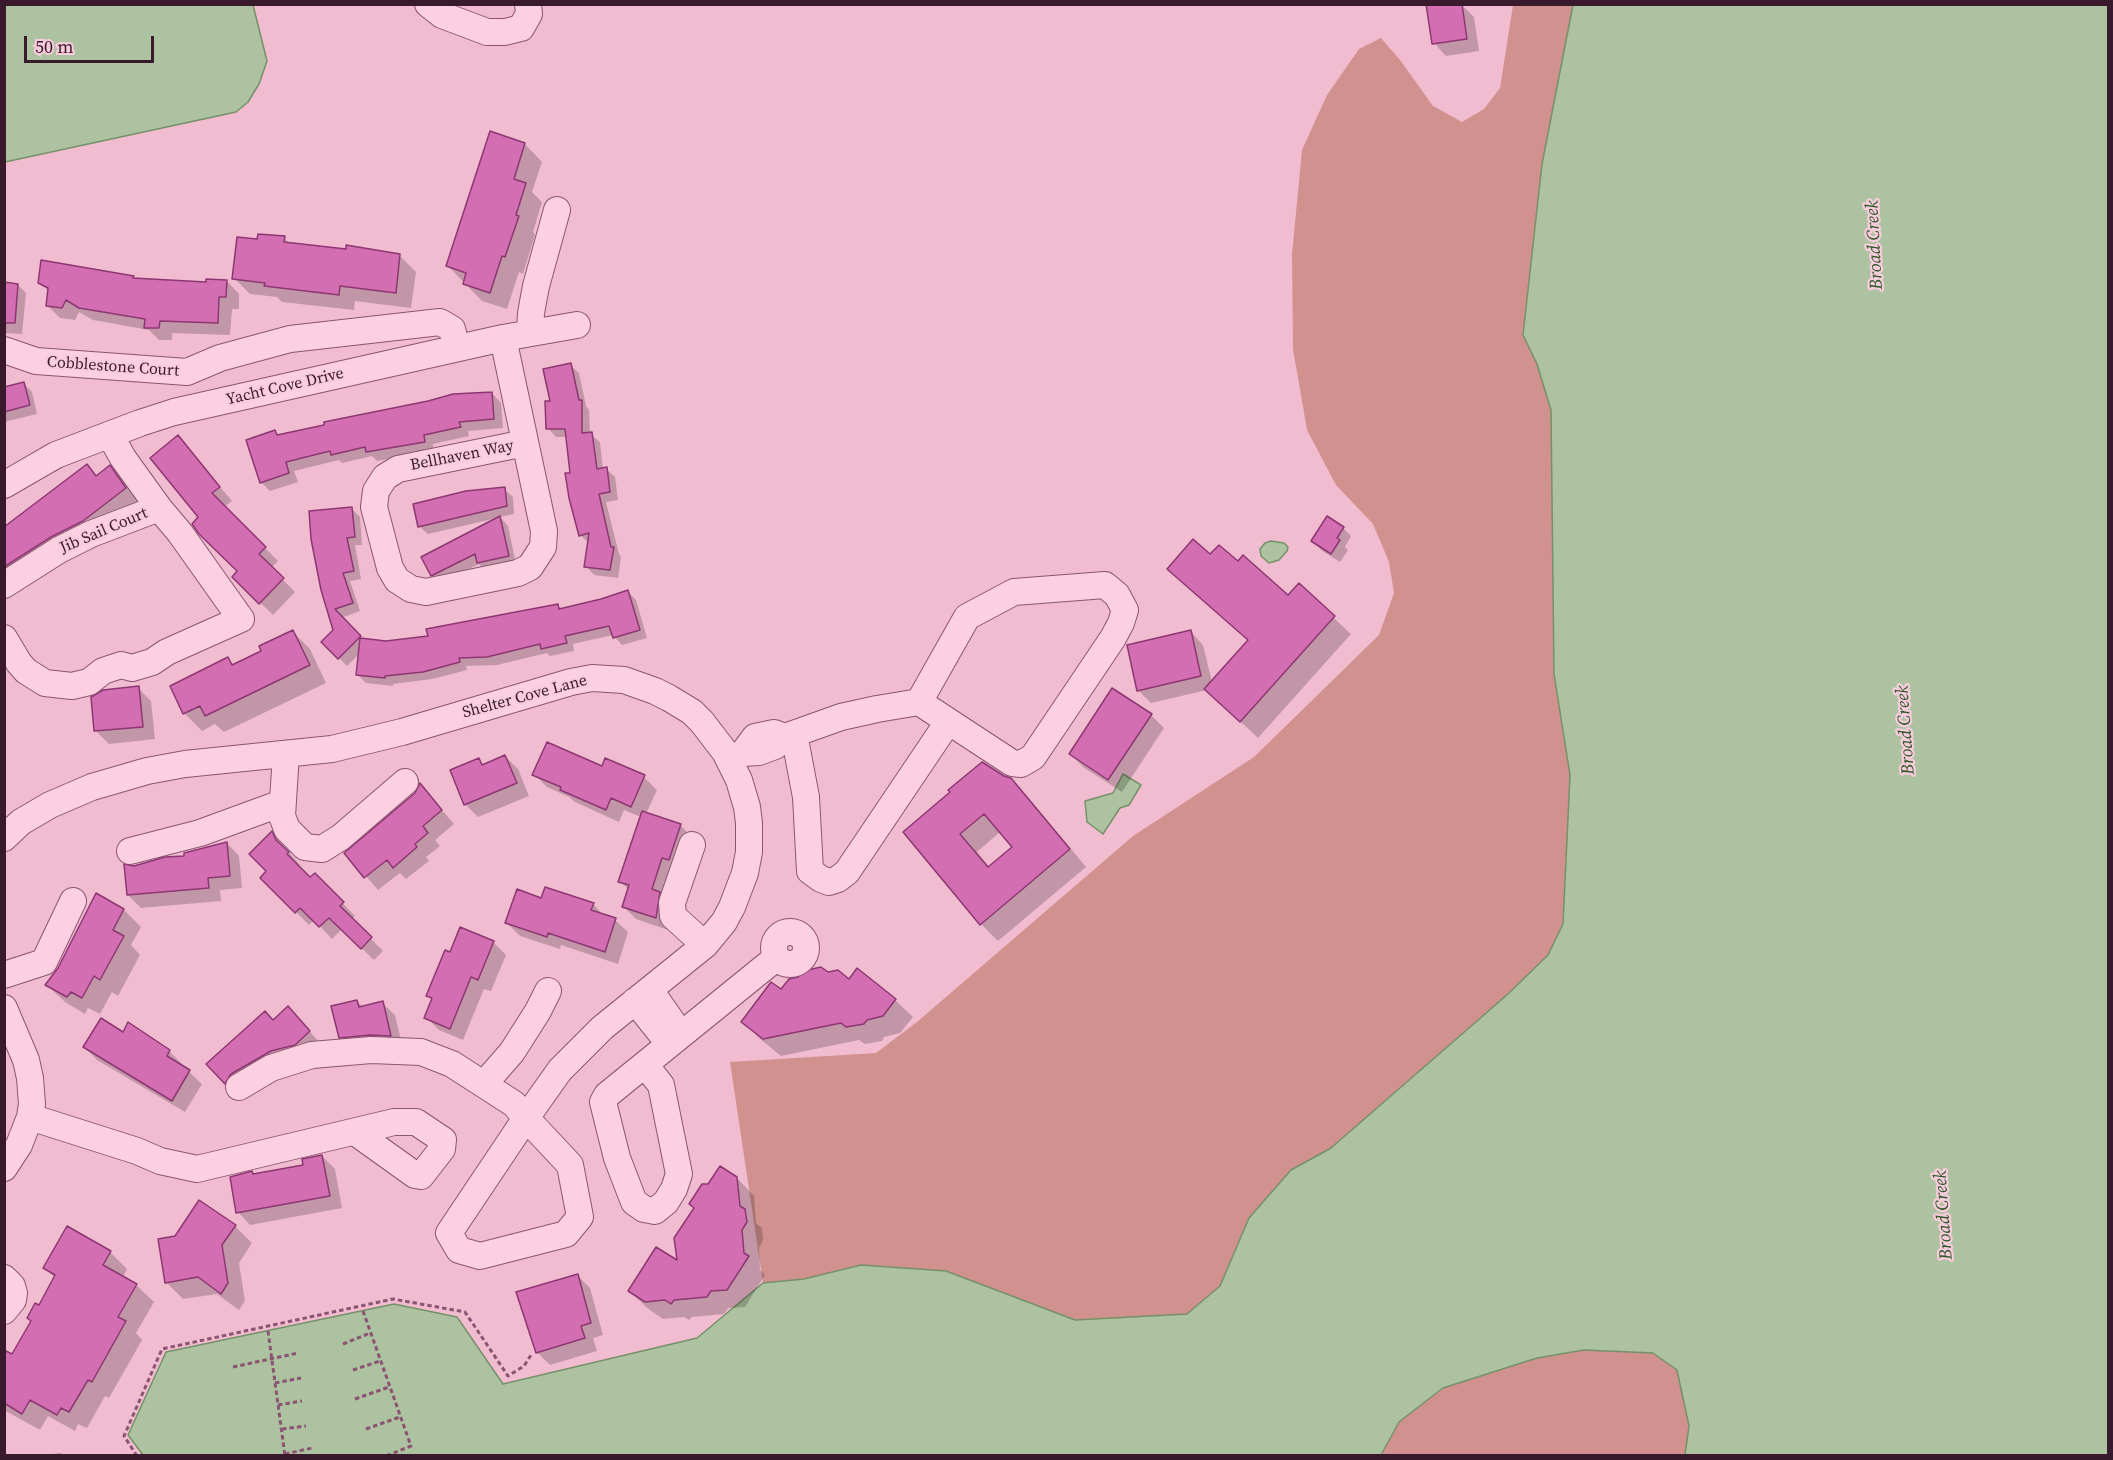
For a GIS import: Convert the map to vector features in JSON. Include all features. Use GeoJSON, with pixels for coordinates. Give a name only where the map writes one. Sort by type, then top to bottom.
{"type":"FeatureCollection","features":[{"type":"Feature","properties":{"kind":"street"},"geometry":{"type":"LineString","coordinates":[[442,8],[487,32],[505,32],[521,28],[529,14],[528,4]]}},
{"type":"Feature","properties":{"kind":"street"},"geometry":{"type":"LineString","coordinates":[[530,333],[536,286],[557,210]]}},
{"type":"Feature","properties":{"kind":"street"},"geometry":{"type":"LineString","coordinates":[[187,372],[220,358],[290,339],[440,322],[452,329],[457,348]]}},
{"type":"Feature","properties":{"kind":"street","name":"Yacht Cove Drive"},"geometry":{"type":"LineString","coordinates":[[4,485],[56,455],[166,414],[503,338],[577,325]]}},
{"type":"Feature","properties":{"kind":"street","name":"Bellhaven Way"},"geometry":{"type":"LineString","coordinates":[[503,338],[544,531],[543,547],[530,567],[519,573],[426,592],[411,589],[397,580],[390,568],[374,507],[376,491],[385,477],[398,468],[525,443]]}},
{"type":"Feature","properties":{"kind":"street","name":"Cobblestone Court"},"geometry":{"type":"LineString","coordinates":[[4,350],[36,361],[187,372],[200,406]]}},
{"type":"Feature","properties":{"kind":"street","name":"Jib Sail Court"},"geometry":{"type":"LineString","coordinates":[[4,585],[59,550],[91,534],[159,508],[123,458],[110,435]]}},
{"type":"Feature","properties":{"kind":"street"},"geometry":{"type":"LineString","coordinates":[[4,638],[19,663],[45,683],[74,672],[112,668],[128,655],[142,650],[167,652],[241,619],[180,533],[159,508]]}},
{"type":"Feature","properties":{"kind":"street"},"geometry":{"type":"LineString","coordinates":[[736,756],[759,752],[775,746],[789,735],[841,717],[919,702],[1012,764],[1021,764],[1033,757],[1121,622],[1125,610],[1117,595],[1105,585],[1014,592],[967,617],[919,702]]}},
{"type":"Feature","properties":{"kind":"street","name":"Shelter Cove Lane"},"geometry":{"type":"LineString","coordinates":[[4,838],[21,822],[50,805],[92,787],[147,771],[185,764],[314,752],[402,732],[571,682],[592,678],[624,680],[655,691],[692,712],[736,756],[739,780],[747,807],[749,852],[745,873],[724,922],[705,945],[602,1028],[560,1070],[526,1118],[449,1233],[459,1250],[480,1256],[566,1234],[580,1217],[570,1165],[526,1118]]}},
{"type":"Feature","properties":{"kind":"street"},"geometry":{"type":"LineString","coordinates":[[789,735],[806,797],[810,871],[820,879],[830,882],[847,872],[948,722]]}},
{"type":"Feature","properties":{"kind":"street"},"geometry":{"type":"LineString","coordinates":[[286,754],[282,816],[287,829],[305,847],[322,849],[341,837],[405,782]]}},
{"type":"Feature","properties":{"kind":"street"},"geometry":{"type":"LineString","coordinates":[[130,851],[200,833],[282,803]]}},
{"type":"Feature","properties":{"kind":"street"},"geometry":{"type":"LineString","coordinates":[[692,845],[672,903],[672,916],[705,945]]}},
{"type":"Feature","properties":{"kind":"street"},"geometry":{"type":"LineString","coordinates":[[4,975],[44,962],[73,901]]}},
{"type":"Feature","properties":{"kind":"street"},"geometry":{"type":"LineString","coordinates":[[646,1066],[661,1085],[679,1174],[666,1202],[655,1211],[644,1209],[634,1202],[617,1158],[603,1102],[607,1095],[646,1066],[776,958]]}},
{"type":"Feature","properties":{"kind":"street"},"geometry":{"type":"LineString","coordinates":[[484,1084],[512,1052],[548,991]]}},
{"type":"Feature","properties":{"kind":"street"},"geometry":{"type":"LineString","coordinates":[[642,995],[675,1026],[675,1040]]}},
{"type":"Feature","properties":{"kind":"street"},"geometry":{"type":"LineString","coordinates":[[4,1008],[28,1069],[32,1104],[30,1117],[19,1145],[4,1168]]}},
{"type":"Feature","properties":{"kind":"street"},"geometry":{"type":"LineString","coordinates":[[239,1087],[271,1068],[312,1055],[371,1050],[422,1052],[452,1064],[484,1084],[514,1104],[526,1118]]}},
{"type":"Feature","properties":{"kind":"street"},"geometry":{"type":"LineString","coordinates":[[30,1117],[160,1161],[197,1169],[355,1132]]}},
{"type":"Feature","properties":{"kind":"street"},"geometry":{"type":"LineString","coordinates":[[4,1278],[12,1286],[14,1293],[13,1300],[4,1311]]}},
{"type":"Feature","properties":{"kind":"path"},"geometry":{"type":"LineString","coordinates":[[137,1455],[124,1436],[162,1349],[393,1299],[465,1312],[508,1376],[524,1366],[531,1355]]}},
{"type":"Feature","properties":{"kind":"path"},"geometry":{"type":"LineString","coordinates":[[363,1311],[411,1446],[386,1455]]}},
{"type":"Feature","properties":{"kind":"path"},"geometry":{"type":"LineString","coordinates":[[268,1331],[285,1455],[312,1448]]}},
{"type":"Feature","properties":{"kind":"path"},"geometry":{"type":"LineString","coordinates":[[343,1344],[370,1333]]}},
{"type":"Feature","properties":{"kind":"path"},"geometry":{"type":"LineString","coordinates":[[233,1367],[298,1353]]}},
{"type":"Feature","properties":{"kind":"path"},"geometry":{"type":"LineString","coordinates":[[353,1370],[380,1361]]}},
{"type":"Feature","properties":{"kind":"path"},"geometry":{"type":"LineString","coordinates":[[275,1383],[301,1378]]}},
{"type":"Feature","properties":{"kind":"path"},"geometry":{"type":"LineString","coordinates":[[355,1399],[389,1387]]}},
{"type":"Feature","properties":{"kind":"path"},"geometry":{"type":"LineString","coordinates":[[278,1405],[302,1401]]}},
{"type":"Feature","properties":{"kind":"path"},"geometry":{"type":"LineString","coordinates":[[366,1429],[400,1417]]}},
{"type":"Feature","properties":{"kind":"path"},"geometry":{"type":"LineString","coordinates":[[282,1429],[306,1425]]}},
{"type":"Feature","properties":{"kind":"shaded area"},"geometry":{"type":"Polygon","coordinates":[[[1513,5],[1573,5],[1542,164],[1523,335],[1537,364],[1551,410],[1554,674],[1570,775],[1563,924],[1548,955],[1508,994],[1331,1148],[1291,1170],[1249,1218],[1220,1286],[1187,1314],[1075,1320],[946,1271],[763,1283],[730,1062],[876,1053],[917,1022],[1133,836],[1254,757],[1379,635],[1394,593],[1389,562],[1373,524],[1336,485],[1307,430],[1293,349],[1292,254],[1302,150],[1327,95],[1359,49],[1381,38],[1433,106],[1462,122],[1484,109],[1500,88],[1513,5]]]}},
{"type":"Feature","properties":{"kind":"shaded area"},"geometry":{"type":"Polygon","coordinates":[[[1584,1350],[1653,1353],[1677,1370],[1689,1426],[1685,1455],[1381,1456],[1399,1422],[1444,1388],[1537,1358],[1584,1350]]]}},
{"type":"Feature","properties":{"kind":"water"},"geometry":{"type":"Polygon","coordinates":[[[4,5],[253,5],[267,61],[259,84],[248,102],[236,112],[5,162],[4,5]]]}},
{"type":"Feature","properties":{"kind":"water","name":"Broad Creek"},"geometry":{"type":"Polygon","coordinates":[[[1573,5],[2108,5],[2108,1455],[1685,1455],[1689,1426],[1677,1370],[1653,1353],[1584,1350],[1537,1358],[1443,1388],[1399,1422],[1381,1455],[143,1455],[128,1435],[166,1352],[394,1304],[457,1317],[503,1384],[697,1338],[763,1283],[804,1279],[861,1265],[946,1271],[1075,1320],[1187,1314],[1220,1286],[1249,1218],[1291,1170],[1331,1148],[1508,994],[1548,955],[1563,924],[1570,775],[1554,674],[1551,410],[1537,364],[1523,335],[1542,164],[1573,5]]]}},
{"type":"Feature","properties":{"kind":"water"},"geometry":{"type":"Polygon","coordinates":[[[1271,541],[1284,543],[1288,547],[1279,560],[1269,563],[1261,556],[1260,549],[1265,543],[1271,541]]]}},
{"type":"Feature","properties":{"kind":"water"},"geometry":{"type":"Polygon","coordinates":[[[1123,774],[1141,785],[1129,805],[1120,808],[1103,834],[1087,822],[1085,801],[1113,793],[1123,774]]]}},
{"type":"Feature","properties":{"kind":"building"},"geometry":{"type":"Polygon","coordinates":[[[1426,4],[1462,4],[1467,39],[1432,44],[1426,4]]]}},
{"type":"Feature","properties":{"kind":"building"},"geometry":{"type":"Polygon","coordinates":[[[490,131],[525,143],[514,179],[526,183],[516,215],[519,216],[505,257],[502,256],[490,293],[463,284],[466,273],[446,266],[490,131]]]}},
{"type":"Feature","properties":{"kind":"building"},"geometry":{"type":"Polygon","coordinates":[[[258,234],[285,236],[284,242],[346,249],[346,245],[400,254],[396,293],[340,286],[339,295],[264,286],[265,283],[232,279],[237,237],[257,239],[258,234]]]}},
{"type":"Feature","properties":{"kind":"building"},"geometry":{"type":"Polygon","coordinates":[[[41,260],[134,276],[133,278],[206,282],[206,279],[227,280],[226,297],[219,297],[218,323],[160,321],[159,328],[144,328],[145,319],[79,308],[66,300],[62,308],[46,306],[48,288],[38,283],[41,260]]]}},
{"type":"Feature","properties":{"kind":"building"},"geometry":{"type":"Polygon","coordinates":[[[4,282],[18,284],[15,323],[4,323],[4,282]]]}},
{"type":"Feature","properties":{"kind":"building"},"geometry":{"type":"Polygon","coordinates":[[[571,363],[579,400],[582,400],[582,433],[592,432],[597,469],[607,467],[610,492],[599,494],[611,547],[614,547],[610,570],[584,567],[589,533],[579,536],[569,498],[565,473],[570,473],[565,429],[546,429],[545,401],[550,401],[543,369],[571,363]]]}},
{"type":"Feature","properties":{"kind":"building"},"geometry":{"type":"Polygon","coordinates":[[[24,382],[30,405],[4,412],[4,387],[24,382]]]}},
{"type":"Feature","properties":{"kind":"building"},"geometry":{"type":"Polygon","coordinates":[[[492,392],[494,419],[459,422],[461,427],[424,435],[425,442],[366,452],[365,447],[331,455],[330,451],[286,462],[289,473],[260,483],[246,440],[275,430],[277,435],[324,425],[324,422],[453,394],[492,392]]]}},
{"type":"Feature","properties":{"kind":"building"},"geometry":{"type":"Polygon","coordinates":[[[178,435],[220,487],[212,493],[266,547],[259,554],[284,578],[259,604],[232,577],[237,571],[199,534],[192,524],[198,517],[150,458],[178,435]]]}},
{"type":"Feature","properties":{"kind":"building"},"geometry":{"type":"Polygon","coordinates":[[[87,464],[96,476],[110,465],[126,488],[83,521],[51,537],[4,567],[4,527],[87,464]]]}},
{"type":"Feature","properties":{"kind":"building"},"geometry":{"type":"Polygon","coordinates":[[[505,487],[507,506],[418,527],[413,504],[466,491],[505,487]]]}},
{"type":"Feature","properties":{"kind":"building"},"geometry":{"type":"Polygon","coordinates":[[[352,507],[355,537],[347,538],[354,571],[343,573],[353,603],[335,609],[361,636],[338,659],[321,642],[333,630],[321,590],[311,539],[309,511],[352,507]]]}},
{"type":"Feature","properties":{"kind":"building"},"geometry":{"type":"Polygon","coordinates":[[[500,516],[509,556],[477,563],[475,554],[431,576],[421,557],[500,516]]]}},
{"type":"Feature","properties":{"kind":"building"},"geometry":{"type":"Polygon","coordinates":[[[1327,516],[1344,527],[1337,538],[1340,540],[1331,554],[1311,541],[1327,516]]]}},
{"type":"Feature","properties":{"kind":"building"},"geometry":{"type":"Polygon","coordinates":[[[1193,539],[1210,554],[1219,545],[1238,561],[1243,555],[1288,595],[1299,583],[1335,616],[1240,722],[1204,689],[1248,640],[1167,569],[1193,539]]]}},
{"type":"Feature","properties":{"kind":"building"},"geometry":{"type":"Polygon","coordinates":[[[628,590],[640,630],[613,638],[609,626],[565,636],[567,643],[541,649],[540,644],[487,657],[459,658],[460,662],[423,672],[385,676],[385,678],[356,675],[360,638],[386,641],[428,636],[426,629],[558,604],[559,609],[628,590]]]}},
{"type":"Feature","properties":{"kind":"building"},"geometry":{"type":"Polygon","coordinates":[[[293,630],[310,665],[205,716],[200,706],[183,714],[170,686],[228,657],[232,665],[261,651],[259,646],[293,630]]]}},
{"type":"Feature","properties":{"kind":"building"},"geometry":{"type":"Polygon","coordinates":[[[1191,630],[1201,676],[1137,691],[1127,645],[1191,630]]]}},
{"type":"Feature","properties":{"kind":"building"},"geometry":{"type":"Polygon","coordinates":[[[139,686],[143,727],[94,731],[91,697],[103,690],[139,686]]]}},
{"type":"Feature","properties":{"kind":"building"},"geometry":{"type":"Polygon","coordinates":[[[1112,688],[1152,714],[1108,780],[1069,754],[1112,688]]]}},
{"type":"Feature","properties":{"kind":"building"},"geometry":{"type":"Polygon","coordinates":[[[547,742],[602,766],[605,758],[645,775],[631,807],[611,798],[606,810],[532,775],[547,742]]]}},
{"type":"Feature","properties":{"kind":"building"},"geometry":{"type":"Polygon","coordinates":[[[505,755],[517,783],[464,805],[450,770],[479,758],[482,765],[505,755]]]}},
{"type":"Feature","properties":{"kind":"building"},"geometry":{"type":"Polygon","coordinates":[[[982,762],[1011,778],[1070,849],[980,925],[903,832],[950,792],[948,790],[982,762]],[[984,814],[960,834],[988,867],[1012,847],[984,814]]]}},
{"type":"Feature","properties":{"kind":"building"},"geometry":{"type":"Polygon","coordinates":[[[420,783],[442,810],[423,826],[428,833],[415,844],[417,847],[393,868],[387,860],[364,878],[344,853],[415,793],[420,783]]]}},
{"type":"Feature","properties":{"kind":"building"},"geometry":{"type":"Polygon","coordinates":[[[642,811],[681,824],[669,860],[662,858],[652,889],[660,892],[656,918],[622,907],[629,885],[618,882],[642,811]]]}},
{"type":"Feature","properties":{"kind":"building"},"geometry":{"type":"Polygon","coordinates":[[[272,831],[276,840],[289,852],[287,854],[310,877],[315,873],[344,902],[340,906],[372,937],[361,949],[329,918],[319,927],[300,908],[295,913],[260,878],[266,871],[249,854],[272,831]]]}},
{"type":"Feature","properties":{"kind":"building"},"geometry":{"type":"Polygon","coordinates":[[[227,842],[230,876],[208,878],[209,888],[127,895],[124,864],[134,866],[165,857],[184,856],[184,853],[227,842]]]}},
{"type":"Feature","properties":{"kind":"building"},"geometry":{"type":"Polygon","coordinates":[[[545,887],[594,903],[591,910],[616,918],[605,952],[548,933],[547,937],[505,923],[517,889],[541,898],[545,887]]]}},
{"type":"Feature","properties":{"kind":"building"},"geometry":{"type":"Polygon","coordinates":[[[96,893],[124,909],[113,930],[124,936],[100,980],[94,976],[82,998],[71,992],[67,997],[45,985],[58,968],[96,893]]]}},
{"type":"Feature","properties":{"kind":"building"},"geometry":{"type":"Polygon","coordinates":[[[460,927],[494,941],[478,980],[471,977],[450,1029],[424,1018],[432,998],[426,996],[445,950],[450,952],[460,927]]]}},
{"type":"Feature","properties":{"kind":"building"},"geometry":{"type":"Polygon","coordinates":[[[821,967],[828,972],[838,970],[849,979],[857,968],[896,999],[883,1016],[867,1020],[864,1024],[846,1027],[841,1023],[763,1039],[741,1022],[771,982],[781,989],[789,979],[798,977],[803,971],[821,967]]]}},
{"type":"Feature","properties":{"kind":"building"},"geometry":{"type":"Polygon","coordinates":[[[357,1000],[359,1007],[383,1001],[391,1036],[370,1035],[339,1038],[331,1006],[357,1000]]]}},
{"type":"Feature","properties":{"kind":"building"},"geometry":{"type":"Polygon","coordinates":[[[288,1006],[310,1031],[295,1045],[271,1051],[231,1074],[225,1084],[206,1064],[265,1011],[273,1020],[288,1006]]]}},
{"type":"Feature","properties":{"kind":"building"},"geometry":{"type":"Polygon","coordinates":[[[101,1018],[123,1032],[128,1022],[170,1050],[167,1056],[190,1070],[172,1101],[83,1047],[101,1018]]]}},
{"type":"Feature","properties":{"kind":"building"},"geometry":{"type":"Polygon","coordinates":[[[322,1155],[330,1196],[236,1213],[230,1177],[252,1171],[253,1174],[303,1165],[302,1159],[322,1155]]]}},
{"type":"Feature","properties":{"kind":"building"},"geometry":{"type":"Polygon","coordinates":[[[720,1166],[737,1177],[740,1206],[745,1209],[747,1222],[742,1230],[744,1253],[749,1256],[727,1290],[711,1291],[707,1297],[674,1300],[671,1304],[665,1300],[645,1302],[628,1291],[656,1247],[677,1260],[674,1238],[694,1208],[689,1204],[702,1184],[708,1184],[720,1166]]]}},
{"type":"Feature","properties":{"kind":"building"},"geometry":{"type":"Polygon","coordinates":[[[199,1200],[236,1225],[222,1245],[228,1283],[221,1294],[198,1277],[165,1283],[158,1239],[175,1236],[199,1200]]]}},
{"type":"Feature","properties":{"kind":"building"},"geometry":{"type":"Polygon","coordinates":[[[67,1226],[111,1251],[103,1265],[137,1284],[118,1317],[126,1321],[92,1382],[88,1380],[69,1412],[61,1408],[57,1415],[30,1400],[22,1414],[4,1403],[4,1350],[12,1354],[31,1321],[27,1318],[35,1303],[39,1305],[55,1275],[43,1268],[67,1226]]]}},
{"type":"Feature","properties":{"kind":"building"},"geometry":{"type":"Polygon","coordinates":[[[578,1274],[591,1323],[581,1326],[585,1338],[536,1353],[516,1292],[578,1274]]]}}]}
